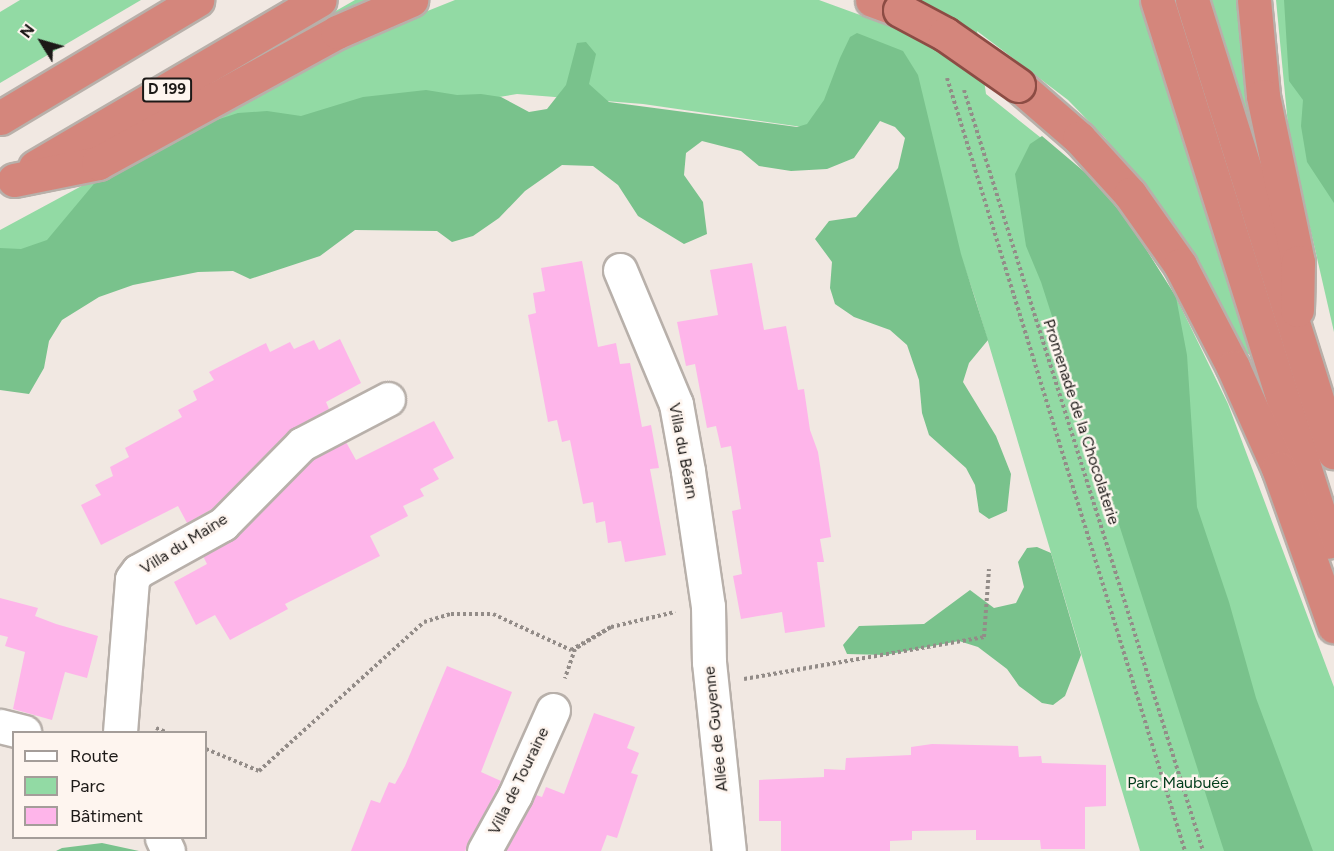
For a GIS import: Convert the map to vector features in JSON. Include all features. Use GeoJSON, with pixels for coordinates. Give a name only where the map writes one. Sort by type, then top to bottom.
{"type":"FeatureCollection","features":[{"type":"Feature","properties":{"kind":"highway"},"geometry":{"type":"LineString","coordinates":[[0,118],[197,0]]}},
{"type":"Feature","properties":{"kind":"highway","name":"D 199"},"geometry":{"type":"LineString","coordinates":[[7,184],[320,0]]}},
{"type":"Feature","properties":{"kind":"highway"},"geometry":{"type":"LineString","coordinates":[[7,184],[98,163],[337,32],[411,0]]}},
{"type":"Feature","properties":{"kind":"highway"},"geometry":{"type":"LineString","coordinates":[[1157,0],[1334,559]]}},
{"type":"Feature","properties":{"kind":"highway"},"geometry":{"type":"LineString","coordinates":[[1192,0],[1334,452]]}},
{"type":"Feature","properties":{"kind":"highway"},"geometry":{"type":"LineString","coordinates":[[1254,0],[1263,96],[1299,262],[1296,333]]}},
{"type":"Feature","properties":{"kind":"highway"},"geometry":{"type":"LineString","coordinates":[[886,5],[945,34],[1018,85],[1079,138],[1122,186],[1180,265],[1233,367],[1278,468],[1334,626]]}},
{"type":"Feature","properties":{"kind":"street","name":"Villa du Béarn"},"geometry":{"type":"LineString","coordinates":[[620,270],[676,404],[696,608]]}},
{"type":"Feature","properties":{"kind":"street","name":"Villa du Maine"},"geometry":{"type":"LineString","coordinates":[[120,731],[132,579],[138,570],[223,524],[302,444],[388,399]]}},
{"type":"Feature","properties":{"kind":"street","name":"Allée de Guyenne"},"geometry":{"type":"LineString","coordinates":[[696,608],[709,662],[729,851]]}},
{"type":"Feature","properties":{"kind":"street","name":"Villa de Touraine"},"geometry":{"type":"LineString","coordinates":[[484,851],[516,795],[553,710]]}},
{"type":"Feature","properties":{"kind":"street"},"geometry":{"type":"LineString","coordinates":[[0,726],[20,731]]}},
{"type":"Feature","properties":{"kind":"path"},"geometry":{"type":"LineString","coordinates":[[943,67],[1185,851]]}},
{"type":"Feature","properties":{"kind":"path","name":"Promenade de la Chocolaterie"},"geometry":{"type":"LineString","coordinates":[[961,81],[1203,851]]}},
{"type":"Feature","properties":{"kind":"path"},"geometry":{"type":"LineString","coordinates":[[709,662],[746,680],[984,637],[989,569]]}},
{"type":"Feature","properties":{"kind":"path"},"geometry":{"type":"LineString","coordinates":[[207,749],[259,771],[424,622],[451,614],[493,614],[572,650],[611,627],[696,608]]}},
{"type":"Feature","properties":{"kind":"path"},"geometry":{"type":"LineString","coordinates":[[553,710],[575,649],[611,627]]}},
{"type":"Feature","properties":{"kind":"green space"},"geometry":{"type":"Polygon","coordinates":[[[20,0],[141,0],[0,83],[0,12],[20,0]]]}},
{"type":"Feature","properties":{"kind":"green space"},"geometry":{"type":"Polygon","coordinates":[[[355,0],[372,0],[290,40],[292,36],[355,0]]]}},
{"type":"Feature","properties":{"kind":"green space","name":"Parc Maubuée"},"geometry":{"type":"Polygon","coordinates":[[[455,0],[819,0],[882,23],[875,0],[1146,0],[1257,358],[1246,353],[1202,273],[1105,138],[1068,100],[977,31],[986,94],[1094,180],[1130,224],[1176,297],[1228,404],[1334,687],[1334,851],[1140,851],[975,298],[907,96],[823,130],[643,104],[517,94],[406,112],[0,276],[0,230],[345,44],[455,0]]]}},
{"type":"Feature","properties":{"kind":"green space"},"geometry":{"type":"Polygon","coordinates":[[[1206,0],[1242,0],[1254,141],[1250,139],[1206,0]]]}},
{"type":"Feature","properties":{"kind":"green space"},"geometry":{"type":"Polygon","coordinates":[[[1276,0],[1334,0],[1334,332],[1289,136],[1276,0]]]}},
{"type":"Feature","properties":{"kind":"green space"},"geometry":{"type":"Polygon","coordinates":[[[1284,0],[1334,0],[1334,203],[1307,162],[1301,126],[1303,100],[1289,81],[1284,0]]]}},
{"type":"Feature","properties":{"kind":"green space"},"geometry":{"type":"Polygon","coordinates":[[[857,33],[903,51],[918,75],[961,254],[988,340],[969,363],[963,382],[996,436],[1011,474],[1007,511],[989,519],[979,512],[975,485],[966,468],[929,435],[922,413],[919,380],[907,345],[890,330],[854,317],[835,304],[830,288],[832,262],[815,239],[829,221],[856,217],[898,168],[905,138],[895,127],[880,121],[854,158],[827,169],[791,171],[759,166],[741,151],[702,141],[686,153],[684,175],[703,202],[707,234],[684,244],[638,216],[618,185],[593,166],[562,165],[525,191],[499,218],[473,236],[452,242],[437,231],[355,230],[320,256],[250,279],[233,271],[198,272],[133,285],[99,297],[62,320],[49,341],[44,368],[29,394],[0,390],[0,248],[21,249],[47,240],[103,173],[173,134],[238,113],[267,111],[301,116],[363,97],[426,90],[457,95],[481,94],[501,97],[529,112],[547,109],[566,85],[577,43],[586,42],[596,54],[589,84],[609,102],[797,127],[807,124],[824,100],[850,37],[857,33]]]}},
{"type":"Feature","properties":{"kind":"green space"},"geometry":{"type":"Polygon","coordinates":[[[1042,136],[1094,180],[1130,224],[1176,297],[1187,355],[1197,507],[1229,602],[1256,698],[1313,851],[1224,851],[1041,282],[1026,246],[1015,174],[1030,144],[1042,136]]]}},
{"type":"Feature","properties":{"kind":"green space"},"geometry":{"type":"Polygon","coordinates":[[[1037,547],[1051,553],[1081,655],[1065,696],[1053,705],[1042,703],[1019,686],[1007,669],[978,647],[959,641],[885,655],[847,654],[843,645],[859,626],[924,624],[970,590],[994,608],[1016,603],[1024,587],[1018,562],[1027,548],[1037,547]]]}},
{"type":"Feature","properties":{"kind":"green space"},"geometry":{"type":"Polygon","coordinates":[[[102,843],[139,851],[56,851],[62,848],[102,843]]]}},
{"type":"Feature","properties":{"kind":"building"},"geometry":{"type":"Polygon","coordinates":[[[582,261],[598,347],[616,343],[620,364],[630,363],[642,427],[651,425],[659,468],[650,469],[666,555],[625,562],[621,541],[608,543],[605,521],[596,523],[593,502],[583,504],[570,440],[562,442],[557,420],[548,422],[528,315],[536,313],[533,293],[545,291],[541,268],[582,261]]]}},
{"type":"Feature","properties":{"kind":"building"},"geometry":{"type":"Polygon","coordinates":[[[752,263],[764,330],[786,326],[798,390],[804,389],[810,430],[818,452],[831,537],[820,539],[824,562],[817,562],[825,627],[785,633],[782,612],[741,619],[733,576],[742,574],[732,511],[741,509],[731,446],[721,448],[716,426],[707,428],[695,364],[686,366],[677,322],[718,315],[710,270],[752,263]]]}},
{"type":"Feature","properties":{"kind":"building"},"geometry":{"type":"Polygon","coordinates":[[[340,339],[361,383],[326,402],[329,409],[289,431],[212,509],[187,523],[178,506],[101,545],[81,505],[101,495],[95,485],[113,476],[110,467],[129,457],[125,448],[182,417],[178,410],[197,400],[193,391],[214,380],[209,372],[266,343],[270,352],[290,342],[294,349],[314,340],[319,350],[340,339]]]}},
{"type":"Feature","properties":{"kind":"building"},"geometry":{"type":"Polygon","coordinates":[[[434,421],[454,458],[433,469],[439,479],[420,489],[424,496],[403,506],[408,516],[370,536],[380,556],[285,604],[288,609],[230,640],[215,615],[196,625],[174,582],[207,564],[203,556],[236,537],[313,459],[346,442],[356,460],[434,421]]]}},
{"type":"Feature","properties":{"kind":"building"},"geometry":{"type":"Polygon","coordinates":[[[0,598],[38,608],[35,616],[98,636],[87,678],[65,672],[52,720],[13,709],[25,652],[5,646],[8,637],[0,635],[0,598]]]}},
{"type":"Feature","properties":{"kind":"building"},"geometry":{"type":"Polygon","coordinates":[[[447,666],[512,692],[481,772],[501,781],[465,851],[351,851],[371,800],[380,803],[389,782],[395,784],[405,766],[447,666]]]}},
{"type":"Feature","properties":{"kind":"building"},"geometry":{"type":"Polygon","coordinates":[[[594,713],[635,727],[627,748],[639,753],[631,773],[638,775],[617,838],[607,835],[601,851],[505,851],[536,795],[542,797],[546,787],[564,794],[594,713]]]}},
{"type":"Feature","properties":{"kind":"building"},"geometry":{"type":"Polygon","coordinates":[[[932,744],[1018,746],[1019,757],[1041,756],[1042,763],[1106,765],[1106,806],[1085,807],[1085,849],[1041,849],[1040,840],[976,840],[976,830],[912,831],[912,840],[890,841],[890,851],[781,851],[781,821],[759,821],[759,780],[824,777],[824,769],[845,770],[846,758],[911,755],[911,747],[932,744]]]}}]}
